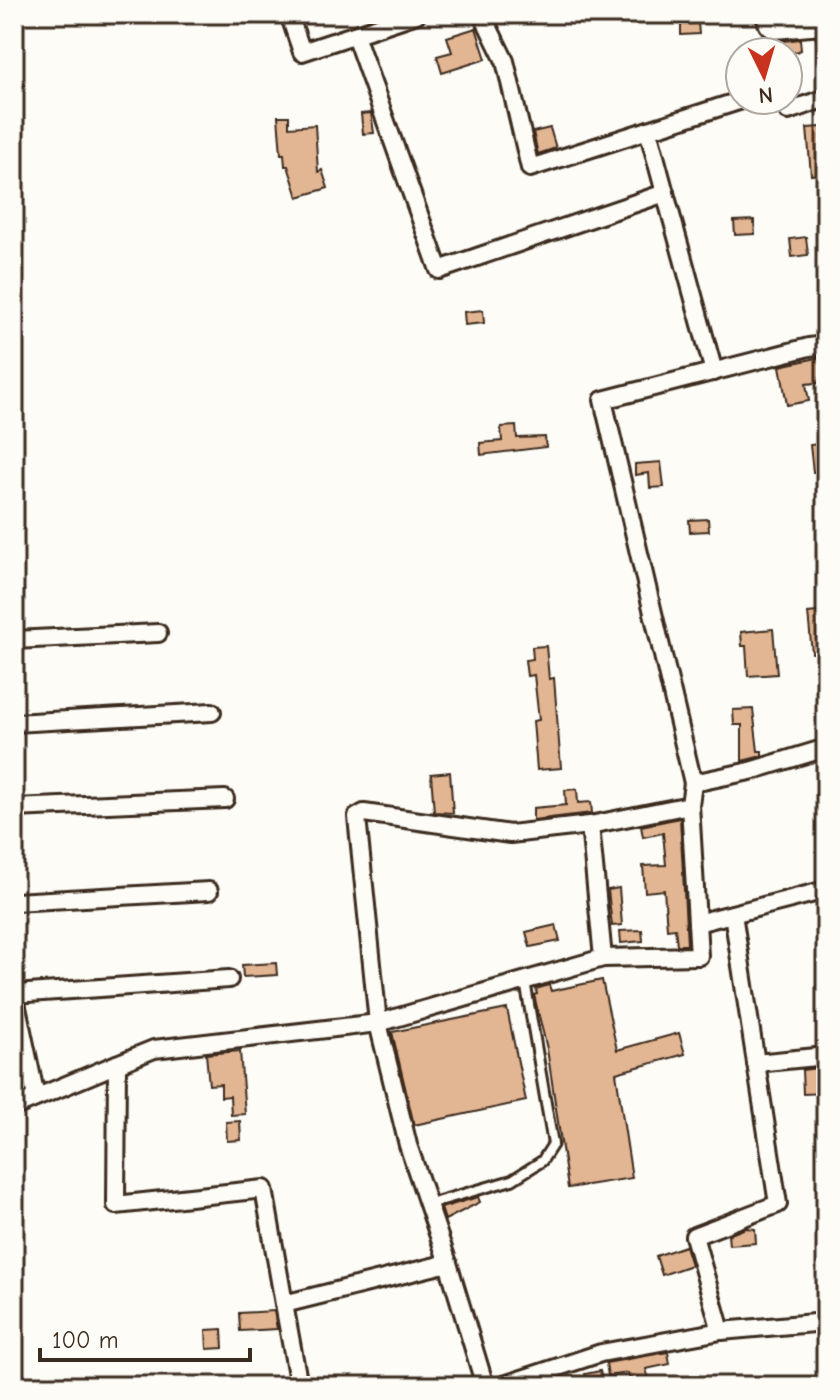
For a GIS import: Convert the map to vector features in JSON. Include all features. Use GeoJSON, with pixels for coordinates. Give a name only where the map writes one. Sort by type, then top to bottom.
{"type":"FeatureCollection","features":[{"type":"Feature","properties":{"kind":"street"},"geometry":{"type":"LineString","coordinates":[[289,14],[302,52],[417,14]]}},
{"type":"Feature","properties":{"kind":"street"},"geometry":{"type":"LineString","coordinates":[[482,14],[505,61],[530,168],[724,106]]}},
{"type":"Feature","properties":{"kind":"street"},"geometry":{"type":"LineString","coordinates":[[764,14],[768,25],[774,30],[822,26]]}},
{"type":"Feature","properties":{"kind":"street"},"geometry":{"type":"LineString","coordinates":[[355,35],[439,270],[665,193]]}},
{"type":"Feature","properties":{"kind":"street"},"geometry":{"type":"LineString","coordinates":[[804,106],[826,98]]}},
{"type":"Feature","properties":{"kind":"street"},"geometry":{"type":"LineString","coordinates":[[648,130],[714,372]]}},
{"type":"Feature","properties":{"kind":"street"},"geometry":{"type":"LineString","coordinates":[[14,1107],[154,1049],[378,1023],[603,958],[699,956],[690,805],[693,783],[603,400],[826,345]]}},
{"type":"Feature","properties":{"kind":"street"},"geometry":{"type":"LineString","coordinates":[[14,640],[158,633]]}},
{"type":"Feature","properties":{"kind":"street"},"geometry":{"type":"LineString","coordinates":[[14,723],[212,712]]}},
{"type":"Feature","properties":{"kind":"street"},"geometry":{"type":"LineString","coordinates":[[693,783],[750,771],[826,748]]}},
{"type":"Feature","properties":{"kind":"street"},"geometry":{"type":"LineString","coordinates":[[14,808],[225,799]]}},
{"type":"Feature","properties":{"kind":"street"},"geometry":{"type":"LineString","coordinates":[[485,1386],[408,1145],[378,1023],[357,817],[364,813],[386,815],[510,834],[590,825],[690,805]]}},
{"type":"Feature","properties":{"kind":"street"},"geometry":{"type":"LineString","coordinates":[[590,825],[603,958]]}},
{"type":"Feature","properties":{"kind":"street"},"geometry":{"type":"LineString","coordinates":[[697,923],[826,890]]}},
{"type":"Feature","properties":{"kind":"street"},"geometry":{"type":"LineString","coordinates":[[14,902],[209,891]]}},
{"type":"Feature","properties":{"kind":"street"},"geometry":{"type":"LineString","coordinates":[[721,1331],[694,1236],[778,1204],[733,914]]}},
{"type":"Feature","properties":{"kind":"street"},"geometry":{"type":"LineString","coordinates":[[36,1097],[14,994],[229,979]]}},
{"type":"Feature","properties":{"kind":"street"},"geometry":{"type":"LineString","coordinates":[[756,1063],[826,1056]]}},
{"type":"Feature","properties":{"kind":"street"},"geometry":{"type":"LineString","coordinates":[[117,1064],[116,1205],[264,1189],[299,1386]]}},
{"type":"Feature","properties":{"kind":"street"},"geometry":{"type":"LineString","coordinates":[[284,1304],[448,1263]]}},
{"type":"Feature","properties":{"kind":"street"},"geometry":{"type":"LineString","coordinates":[[501,1386],[601,1353],[721,1331],[826,1322]]}},
{"type":"Feature","properties":{"kind":"lane"},"geometry":{"type":"LineString","coordinates":[[428,1204],[512,1180],[542,1161],[553,1144],[525,981]]}},
{"type":"Feature","properties":{"kind":"building"},"geometry":{"type":"Polygon","coordinates":[[[698,23],[699,34],[681,35],[681,24],[698,23]]]}},
{"type":"Feature","properties":{"kind":"building"},"geometry":{"type":"Polygon","coordinates":[[[476,28],[486,59],[442,73],[437,56],[452,52],[447,37],[476,28]]]}},
{"type":"Feature","properties":{"kind":"building"},"geometry":{"type":"Polygon","coordinates":[[[371,113],[374,133],[363,134],[361,114],[371,113]]]}},
{"type":"Feature","properties":{"kind":"building"},"geometry":{"type":"Polygon","coordinates":[[[278,116],[289,116],[289,127],[315,125],[318,172],[322,170],[328,188],[298,197],[288,166],[285,166],[284,154],[281,154],[278,116]]]}},
{"type":"Feature","properties":{"kind":"building"},"geometry":{"type":"Polygon","coordinates":[[[550,128],[556,148],[538,154],[533,132],[550,128]]]}},
{"type":"Feature","properties":{"kind":"building"},"geometry":{"type":"Polygon","coordinates":[[[807,128],[826,128],[826,145],[823,145],[826,173],[811,175],[807,128]]]}},
{"type":"Feature","properties":{"kind":"building"},"geometry":{"type":"Polygon","coordinates":[[[754,220],[755,234],[735,235],[734,221],[754,220]]]}},
{"type":"Feature","properties":{"kind":"building"},"geometry":{"type":"Polygon","coordinates":[[[806,237],[808,255],[792,257],[790,239],[806,237]]]}},
{"type":"Feature","properties":{"kind":"building"},"geometry":{"type":"Polygon","coordinates":[[[483,310],[484,323],[465,325],[464,312],[483,310]]]}},
{"type":"Feature","properties":{"kind":"building"},"geometry":{"type":"Polygon","coordinates":[[[826,356],[826,382],[806,384],[809,401],[787,405],[780,366],[826,356]]]}},
{"type":"Feature","properties":{"kind":"building"},"geometry":{"type":"Polygon","coordinates":[[[516,426],[517,438],[545,437],[546,447],[481,455],[480,443],[502,441],[501,427],[516,426]]]}},
{"type":"Feature","properties":{"kind":"building"},"geometry":{"type":"Polygon","coordinates":[[[826,443],[826,471],[813,472],[810,445],[826,443]]]}},
{"type":"Feature","properties":{"kind":"building"},"geometry":{"type":"Polygon","coordinates":[[[661,462],[664,487],[650,488],[649,473],[635,475],[635,464],[661,462]]]}},
{"type":"Feature","properties":{"kind":"building"},"geometry":{"type":"Polygon","coordinates":[[[708,519],[709,531],[690,532],[689,520],[708,519]]]}},
{"type":"Feature","properties":{"kind":"building"},"geometry":{"type":"Polygon","coordinates":[[[826,611],[826,652],[812,653],[808,613],[826,611]]]}},
{"type":"Feature","properties":{"kind":"building"},"geometry":{"type":"Polygon","coordinates":[[[773,629],[777,674],[748,676],[746,646],[742,646],[741,632],[773,629]]]}},
{"type":"Feature","properties":{"kind":"building"},"geometry":{"type":"Polygon","coordinates":[[[546,646],[549,679],[554,678],[561,768],[537,770],[533,721],[539,720],[534,675],[527,676],[525,660],[533,659],[532,647],[546,646]]]}},
{"type":"Feature","properties":{"kind":"building"},"geometry":{"type":"Polygon","coordinates":[[[753,709],[758,751],[762,751],[762,756],[742,761],[742,725],[734,725],[733,710],[753,709]]]}},
{"type":"Feature","properties":{"kind":"building"},"geometry":{"type":"Polygon","coordinates":[[[450,772],[453,813],[434,812],[431,774],[450,772]]]}},
{"type":"Feature","properties":{"kind":"building"},"geometry":{"type":"Polygon","coordinates":[[[577,789],[578,803],[591,802],[592,813],[533,820],[533,808],[566,805],[565,790],[577,789]]]}},
{"type":"Feature","properties":{"kind":"building"},"geometry":{"type":"Polygon","coordinates":[[[680,818],[687,945],[677,945],[675,928],[667,929],[664,890],[645,892],[643,866],[666,865],[663,833],[643,837],[641,826],[680,818]]]}},
{"type":"Feature","properties":{"kind":"building"},"geometry":{"type":"Polygon","coordinates":[[[619,888],[622,925],[612,926],[608,890],[619,888]]]}},
{"type":"Feature","properties":{"kind":"building"},"geometry":{"type":"Polygon","coordinates":[[[556,925],[560,941],[530,947],[526,932],[556,925]]]}},
{"type":"Feature","properties":{"kind":"building"},"geometry":{"type":"Polygon","coordinates":[[[642,930],[643,941],[621,943],[620,931],[642,930]]]}},
{"type":"Feature","properties":{"kind":"building"},"geometry":{"type":"Polygon","coordinates":[[[276,963],[277,975],[243,977],[242,965],[276,963]]]}},
{"type":"Feature","properties":{"kind":"building"},"geometry":{"type":"Polygon","coordinates":[[[602,980],[617,1050],[679,1033],[685,1054],[616,1073],[632,1178],[568,1188],[547,1049],[534,995],[537,994],[536,989],[549,985],[551,991],[602,980]]]}},
{"type":"Feature","properties":{"kind":"building"},"geometry":{"type":"Polygon","coordinates":[[[507,1009],[526,1101],[414,1125],[392,1032],[507,1009]]]}},
{"type":"Feature","properties":{"kind":"building"},"geometry":{"type":"Polygon","coordinates":[[[240,1051],[245,1114],[231,1115],[230,1096],[221,1097],[221,1084],[209,1085],[206,1054],[240,1051]]]}},
{"type":"Feature","properties":{"kind":"building"},"geometry":{"type":"Polygon","coordinates":[[[826,1067],[826,1093],[803,1094],[802,1070],[826,1067]]]}},
{"type":"Feature","properties":{"kind":"building"},"geometry":{"type":"Polygon","coordinates":[[[240,1121],[241,1140],[227,1141],[226,1122],[240,1121]]]}},
{"type":"Feature","properties":{"kind":"building"},"geometry":{"type":"Polygon","coordinates":[[[478,1197],[480,1202],[445,1220],[441,1208],[478,1197]]]}},
{"type":"Feature","properties":{"kind":"building"},"geometry":{"type":"Polygon","coordinates":[[[746,1228],[755,1229],[756,1243],[729,1245],[728,1235],[746,1228]]]}},
{"type":"Feature","properties":{"kind":"building"},"geometry":{"type":"Polygon","coordinates":[[[685,1246],[691,1265],[662,1275],[656,1256],[685,1246]]]}},
{"type":"Feature","properties":{"kind":"building"},"geometry":{"type":"Polygon","coordinates":[[[274,1311],[277,1329],[240,1331],[239,1313],[274,1311]]]}},
{"type":"Feature","properties":{"kind":"building"},"geometry":{"type":"Polygon","coordinates":[[[222,1329],[223,1348],[207,1349],[206,1330],[222,1329]]]}},
{"type":"Feature","properties":{"kind":"building"},"geometry":{"type":"Polygon","coordinates":[[[668,1352],[670,1364],[646,1369],[651,1386],[632,1386],[628,1373],[608,1376],[606,1363],[668,1352]]]}},
{"type":"Feature","properties":{"kind":"building"},"geometry":{"type":"Polygon","coordinates":[[[600,1371],[603,1386],[588,1386],[585,1374],[600,1371]]]}}]}
